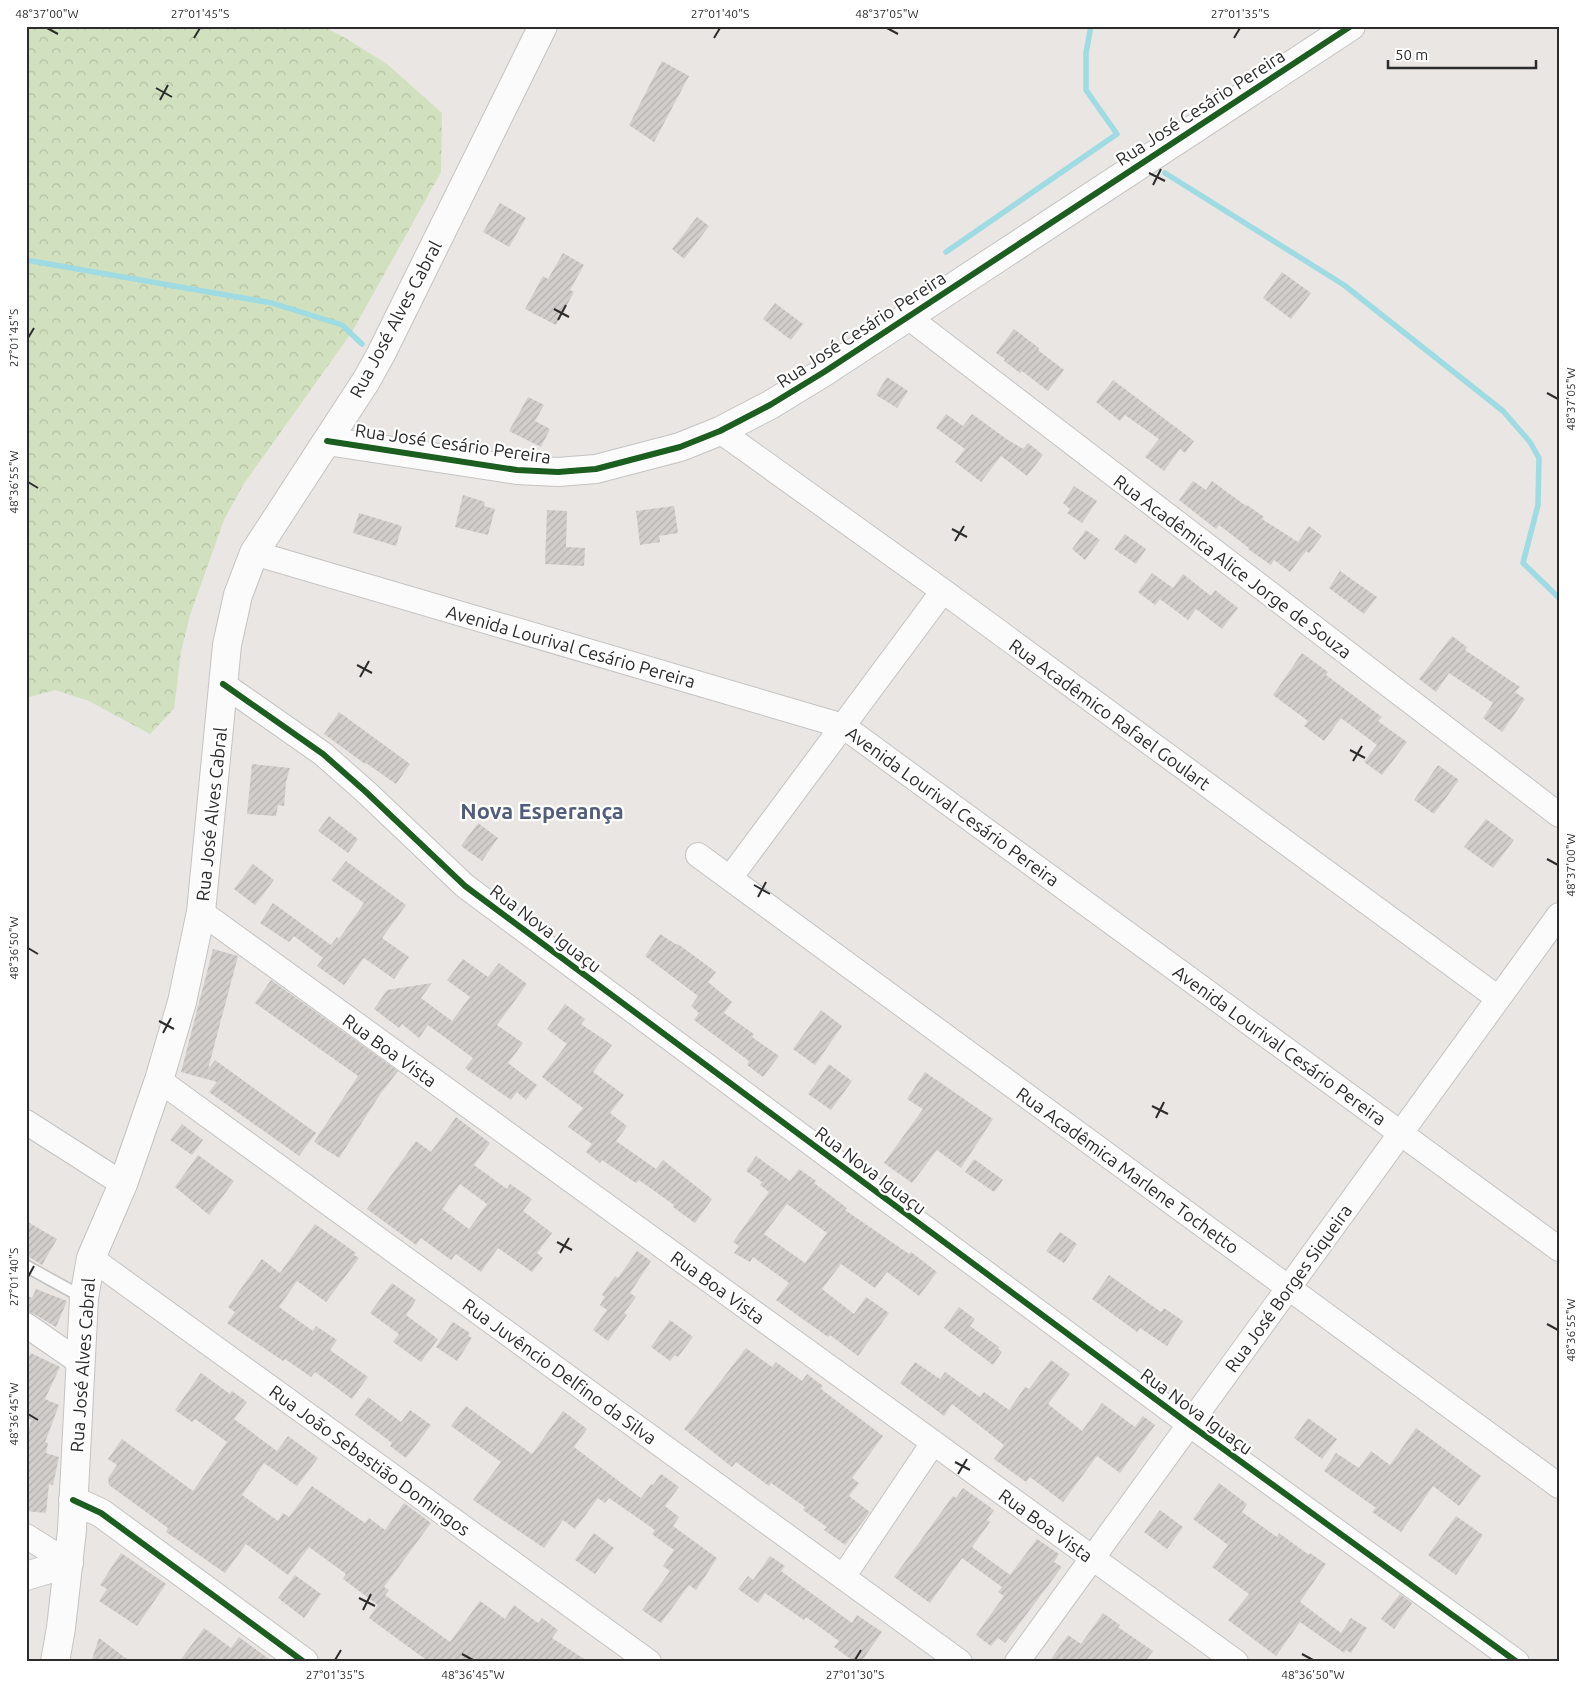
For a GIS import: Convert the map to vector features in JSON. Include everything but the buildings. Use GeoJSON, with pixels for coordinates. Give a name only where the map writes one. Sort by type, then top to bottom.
{"type":"FeatureCollection","features":[{"type":"Feature","properties":{"kind":"main road","name":"Rua José Alves Cabral"},"geometry":{"type":"LineString","coordinates":[[55,1662],[69,1563],[84,1298],[91,1258],[123,1184],[159,1080],[182,1002],[201,912],[227,645],[238,595],[254,553],[381,354],[543,26]]}},
{"type":"Feature","properties":{"kind":"main road","name":"Rua José Cesário Pereira"},"geometry":{"type":"LineString","coordinates":[[327,441],[517,470],[558,472],[596,469],[638,459],[680,447],[720,431],[770,405],[824,372],[1351,26]]}},
{"type":"Feature","properties":{"kind":"main road"},"geometry":{"type":"LineString","coordinates":[[73,1500],[101,1514],[304,1662]]}},
{"type":"Feature","properties":{"kind":"main road"},"geometry":{"type":"LineString","coordinates":[[26,1576],[69,1563]]}},
{"type":"Feature","properties":{"kind":"street","name":"Rua Acadêmica Alice Jorge de Souza"},"geometry":{"type":"LineString","coordinates":[[908,317],[1559,815]]}},
{"type":"Feature","properties":{"kind":"street","name":"Rua Acadêmico Rafael Goulart"},"geometry":{"type":"LineString","coordinates":[[720,431],[1498,998]]}},
{"type":"Feature","properties":{"kind":"street","name":"Avenida Lourival Cesário Pereira"},"geometry":{"type":"LineString","coordinates":[[254,553],[843,726],[1559,1249]]}},
{"type":"Feature","properties":{"kind":"street"},"geometry":{"type":"LineString","coordinates":[[730,878],[943,592]]}},
{"type":"Feature","properties":{"kind":"street","name":"Rua Nova Iguaçu"},"geometry":{"type":"LineString","coordinates":[[223,684],[324,754],[464,886],[1189,1424],[1517,1662]]}},
{"type":"Feature","properties":{"kind":"street","name":"Rua Acadêmica Marlene Tochetto"},"geometry":{"type":"LineString","coordinates":[[698,855],[1559,1486]]}},
{"type":"Feature","properties":{"kind":"street","name":"Rua Boa Vista"},"geometry":{"type":"LineString","coordinates":[[201,912],[1236,1662]]}},
{"type":"Feature","properties":{"kind":"street","name":"Rua José Borges Siqueira"},"geometry":{"type":"LineString","coordinates":[[1016,1662],[1559,915]]}},
{"type":"Feature","properties":{"kind":"street","name":"Rua Juvêncio Delfino da Silva"},"geometry":{"type":"LineString","coordinates":[[159,1080],[960,1662]]}},
{"type":"Feature","properties":{"kind":"street"},"geometry":{"type":"LineString","coordinates":[[26,1122],[123,1184]]}},
{"type":"Feature","properties":{"kind":"street","name":"Rua João Sebastião Domingos"},"geometry":{"type":"LineString","coordinates":[[91,1258],[650,1662]]}},
{"type":"Feature","properties":{"kind":"street"},"geometry":{"type":"LineString","coordinates":[[26,1325],[81,1363]]}},
{"type":"Feature","properties":{"kind":"street"},"geometry":{"type":"LineString","coordinates":[[843,1577],[933,1443]]}},
{"type":"Feature","properties":{"kind":"street"},"geometry":{"type":"LineString","coordinates":[[26,1536],[69,1563]]}},
{"type":"Feature","properties":{"kind":"lane"},"geometry":{"type":"LineString","coordinates":[[26,1266],[84,1298]]}},
{"type":"Feature","properties":{"kind":"green space"},"geometry":{"type":"Polygon","coordinates":[[[26,26],[323,26],[387,64],[442,113],[441,172],[352,332],[243,485],[224,520],[190,615],[181,652],[174,709],[150,734],[89,701],[55,690],[26,698],[26,26]]]}},
{"type":"Feature","properties":{"kind":"waterway"},"geometry":{"type":"LineString","coordinates":[[946,252],[1117,134],[1086,90],[1086,53],[1091,26]]}},
{"type":"Feature","properties":{"kind":"waterway"},"geometry":{"type":"LineString","coordinates":[[1165,173],[1344,285],[1503,411],[1530,442],[1539,458],[1538,505],[1523,563],[1559,598]]}},
{"type":"Feature","properties":{"kind":"waterway"},"geometry":{"type":"LineString","coordinates":[[26,260],[272,303],[342,325],[362,344]]}},
{"type":"Feature","properties":{"kind":"cycle path"},"geometry":{"type":"LineString","coordinates":[[327,441],[517,470],[558,472],[596,469],[680,447],[720,431],[770,405],[824,372],[1351,26]]}},
{"type":"Feature","properties":{"kind":"cycle path"},"geometry":{"type":"LineString","coordinates":[[223,684],[323,754],[465,886],[1189,1424],[1517,1662]]}},
{"type":"Feature","properties":{"kind":"cycle path"},"geometry":{"type":"LineString","coordinates":[[73,1500],[101,1513],[304,1662]]}},
{"type":"Feature","properties":{"kind":"district","name":"Nova Esperança"},"geometry":{"type":"Point","coordinates":[542,810]}}]}
